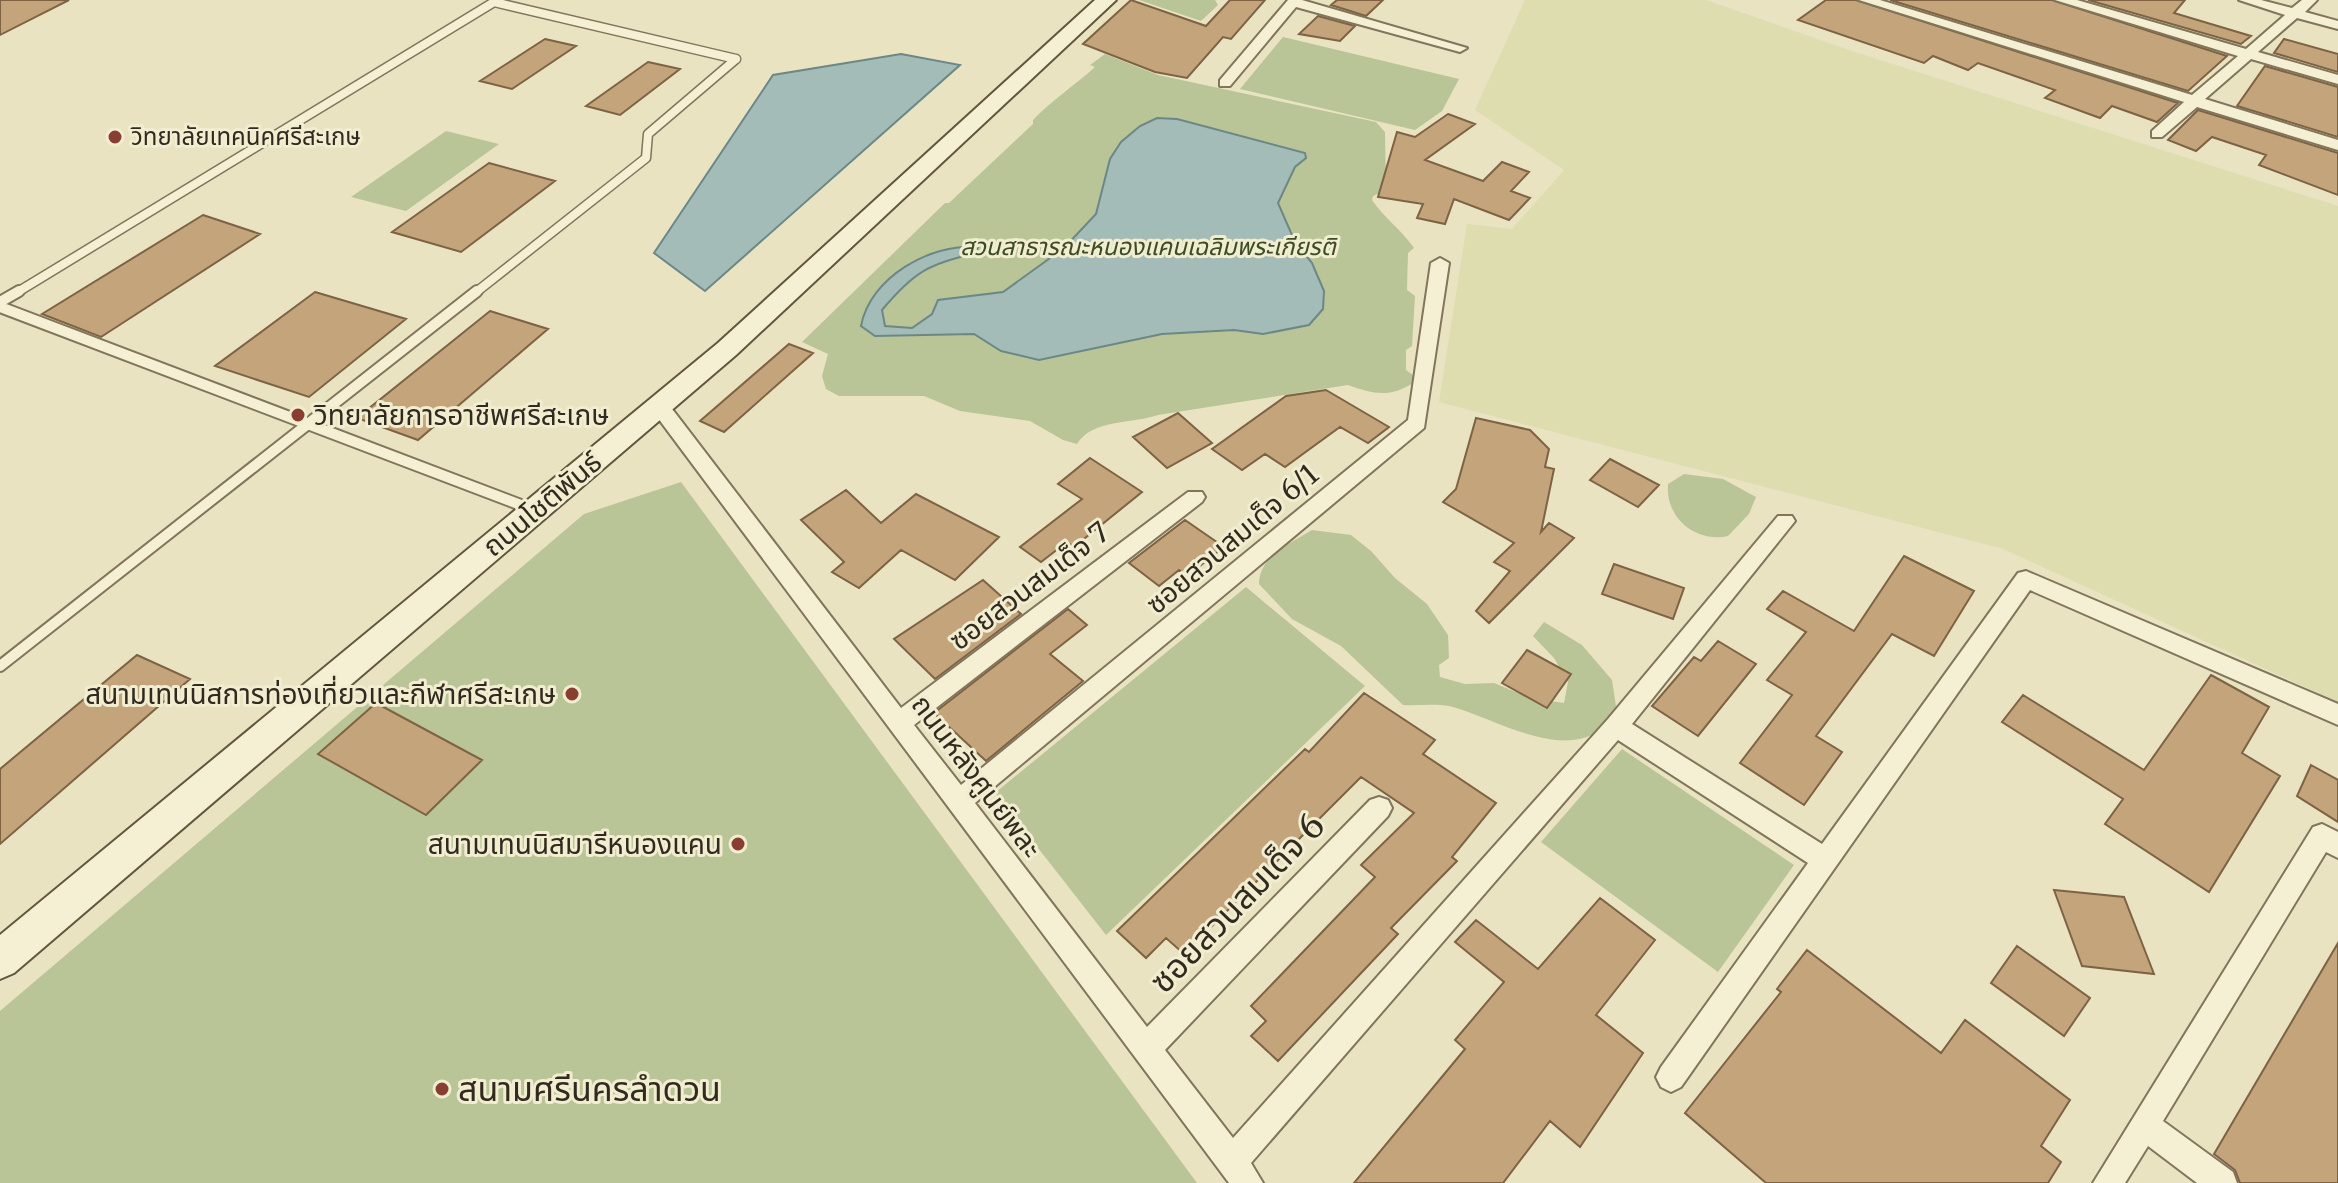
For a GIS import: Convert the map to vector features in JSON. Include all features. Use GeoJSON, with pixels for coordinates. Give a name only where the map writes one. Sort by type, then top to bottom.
{"type":"FeatureCollection","features":[{"type":"Feature","properties":{"kind":"street","name":"ถนนโชติพันธ์"},"geometry":{"type":"LineString","coordinates":[[0,960],[727,349],[1106,0]]}},
{"type":"Feature","properties":{"kind":"street"},"geometry":{"type":"LineString","coordinates":[[1866,0],[2338,145]]}},
{"type":"Feature","properties":{"kind":"street"},"geometry":{"type":"LineString","coordinates":[[2062,0],[2338,80]]}},
{"type":"Feature","properties":{"kind":"street"},"geometry":{"type":"LineString","coordinates":[[2246,0],[2338,25]]}},
{"type":"Feature","properties":{"kind":"street"},"geometry":{"type":"LineString","coordinates":[[2157,134],[2310,0]]}},
{"type":"Feature","properties":{"kind":"street"},"geometry":{"type":"LineString","coordinates":[[1225,83],[1294,1],[1460,48]]}},
{"type":"Feature","properties":{"kind":"street","name":"ซอยสวนสมเด็จ 6/1"},"geometry":{"type":"LineString","coordinates":[[958,802],[1417,423],[1440,263]]}},
{"type":"Feature","properties":{"kind":"street","name":"ถนนหลังศูนย์พละ"},"geometry":{"type":"LineString","coordinates":[[659,406],[1240,1173]]}},
{"type":"Feature","properties":{"kind":"street","name":"ซอยสวนสมเด็จ 7"},"geometry":{"type":"LineString","coordinates":[[899,723],[1195,497]]}},
{"type":"Feature","properties":{"kind":"street"},"geometry":{"type":"LineString","coordinates":[[1240,1173],[1785,521]]}},
{"type":"Feature","properties":{"kind":"street"},"geometry":{"type":"LineString","coordinates":[[1671,1077],[2026,579],[2338,715]]}},
{"type":"Feature","properties":{"kind":"street"},"geometry":{"type":"LineString","coordinates":[[1616,726],[1826,860]]}},
{"type":"Feature","properties":{"kind":"street","name":"ซอยสวนสมเด็จ 6"},"geometry":{"type":"LineString","coordinates":[[1147,1048],[1379,808]]}},
{"type":"Feature","properties":{"kind":"street"},"geometry":{"type":"LineString","coordinates":[[2108,1183],[2322,835],[2338,846]]}},
{"type":"Feature","properties":{"kind":"street"},"geometry":{"type":"LineString","coordinates":[[2144,1125],[2222,1183]]}},
{"type":"Feature","properties":{"kind":"lane"},"geometry":{"type":"LineString","coordinates":[[0,305],[494,2],[736,59],[648,134],[646,158],[0,666]]}},
{"type":"Feature","properties":{"kind":"lane"},"geometry":{"type":"LineString","coordinates":[[0,305],[535,511]]}},
{"type":"Feature","properties":{"kind":"green space"},"geometry":{"type":"Polygon","coordinates":[[[1139,0],[1215,0],[1218,5],[1201,21],[1139,0]]]}},
{"type":"Feature","properties":{"kind":"green space"},"geometry":{"type":"Polygon","coordinates":[[[1525,0],[1706,0],[1852,51],[2338,206],[2338,702],[2003,549],[1439,402],[1467,224],[1512,229],[1564,170],[1475,110],[1525,0]]]}},
{"type":"Feature","properties":{"kind":"green space"},"geometry":{"type":"Polygon","coordinates":[[[1283,37],[1459,79],[1442,111],[1415,130],[1240,89],[1283,37]]]}},
{"type":"Feature","properties":{"kind":"green space","name":"สวนสาธารณะหนองแคนเฉลิมพระเกียรติ"},"geometry":{"type":"Polygon","coordinates":[[[1105,54],[1158,75],[1376,122],[1385,132],[1386,190],[1373,196],[1372,200],[1414,248],[1408,253],[1407,290],[1415,296],[1412,346],[1406,350],[1406,370],[1413,375],[1413,383],[1389,393],[1348,385],[1158,415],[1102,426],[1092,430],[1077,444],[1063,440],[1030,421],[960,411],[924,396],[839,396],[826,389],[822,376],[828,354],[802,342],[945,203],[949,203],[1033,124],[1040,113],[1095,67],[1090,65],[1105,54]]]}},
{"type":"Feature","properties":{"kind":"green space"},"geometry":{"type":"Polygon","coordinates":[[[446,131],[499,144],[406,211],[351,197],[446,131]]]}},
{"type":"Feature","properties":{"kind":"green space"},"geometry":{"type":"Polygon","coordinates":[[[1684,474],[1723,479],[1756,497],[1749,514],[1728,536],[1705,536],[1694,532],[1677,517],[1668,496],[1668,484],[1684,474]]]}},
{"type":"Feature","properties":{"kind":"green space"},"geometry":{"type":"Polygon","coordinates":[[[681,482],[1197,1183],[0,1183],[0,1011],[584,514],[681,482]]]}},
{"type":"Feature","properties":{"kind":"green space"},"geometry":{"type":"Polygon","coordinates":[[[1312,530],[1351,535],[1427,604],[1448,635],[1449,658],[1439,665],[1440,677],[1465,684],[1494,683],[1530,698],[1564,703],[1568,682],[1554,658],[1533,636],[1544,622],[1582,645],[1612,680],[1617,713],[1601,730],[1582,738],[1561,740],[1516,730],[1453,707],[1403,705],[1341,646],[1292,619],[1259,584],[1260,574],[1270,558],[1312,530]]]}},
{"type":"Feature","properties":{"kind":"green space"},"geometry":{"type":"Polygon","coordinates":[[[1246,587],[1365,686],[1106,935],[995,793],[1246,587]]]}},
{"type":"Feature","properties":{"kind":"green space"},"geometry":{"type":"Polygon","coordinates":[[[1622,749],[1794,865],[1718,972],[1541,842],[1622,749]]]}},
{"type":"Feature","properties":{"kind":"water"},"geometry":{"type":"Polygon","coordinates":[[[901,54],[960,65],[705,291],[654,253],[773,75],[901,54]]]}},
{"type":"Feature","properties":{"kind":"water"},"geometry":{"type":"Polygon","coordinates":[[[1157,118],[1177,119],[1305,153],[1306,158],[1295,167],[1278,203],[1295,242],[1312,263],[1324,291],[1323,309],[1309,325],[1263,334],[1234,330],[1162,334],[1039,360],[1001,351],[974,334],[875,336],[861,326],[876,292],[890,278],[923,257],[941,251],[978,247],[976,253],[945,261],[913,278],[882,310],[885,326],[912,328],[932,314],[938,300],[1003,292],[1064,248],[1096,214],[1110,159],[1121,142],[1140,126],[1157,118]]]}},
{"type":"Feature","properties":{"kind":"building"},"geometry":{"type":"Polygon","coordinates":[[[0,0],[69,0],[0,35],[0,0]]]}},
{"type":"Feature","properties":{"kind":"building"},"geometry":{"type":"Polygon","coordinates":[[[1131,0],[1206,26],[1230,0],[1265,0],[1231,39],[1223,37],[1187,78],[1155,72],[1083,44],[1131,0]]]}},
{"type":"Feature","properties":{"kind":"building"},"geometry":{"type":"Polygon","coordinates":[[[1337,0],[1383,0],[1366,16],[1331,5],[1337,0]]]}},
{"type":"Feature","properties":{"kind":"building"},"geometry":{"type":"Polygon","coordinates":[[[1826,0],[1856,0],[2178,103],[2157,122],[2112,106],[2100,118],[2045,98],[2055,90],[1978,63],[1968,70],[1933,56],[1924,63],[1798,20],[1826,0]]]}},
{"type":"Feature","properties":{"kind":"building"},"geometry":{"type":"Polygon","coordinates":[[[1890,0],[2052,0],[2227,56],[2188,91],[1890,0]]]}},
{"type":"Feature","properties":{"kind":"building"},"geometry":{"type":"Polygon","coordinates":[[[2088,0],[2185,0],[2174,13],[2251,36],[2241,44],[2088,0]]]}},
{"type":"Feature","properties":{"kind":"building"},"geometry":{"type":"Polygon","coordinates":[[[1318,16],[1355,26],[1340,41],[1299,34],[1318,16]]]}},
{"type":"Feature","properties":{"kind":"building"},"geometry":{"type":"Polygon","coordinates":[[[545,39],[576,46],[512,89],[480,81],[545,39]]]}},
{"type":"Feature","properties":{"kind":"building"},"geometry":{"type":"Polygon","coordinates":[[[2284,39],[2338,54],[2338,72],[2274,53],[2284,39]]]}},
{"type":"Feature","properties":{"kind":"building"},"geometry":{"type":"Polygon","coordinates":[[[648,62],[680,69],[620,115],[586,106],[648,62]]]}},
{"type":"Feature","properties":{"kind":"building"},"geometry":{"type":"Polygon","coordinates":[[[2265,66],[2338,87],[2338,137],[2237,106],[2265,66]]]}},
{"type":"Feature","properties":{"kind":"building"},"geometry":{"type":"Polygon","coordinates":[[[2198,110],[2338,153],[2338,195],[2259,165],[2266,155],[2212,137],[2196,151],[2168,140],[2198,110]]]}},
{"type":"Feature","properties":{"kind":"building"},"geometry":{"type":"Polygon","coordinates":[[[1448,114],[1475,124],[1425,160],[1483,181],[1502,162],[1529,172],[1511,191],[1530,198],[1509,220],[1454,199],[1445,224],[1417,218],[1423,204],[1378,197],[1397,132],[1415,137],[1448,114]]]}},
{"type":"Feature","properties":{"kind":"building"},"geometry":{"type":"Polygon","coordinates":[[[489,163],[555,181],[461,252],[392,232],[489,163]]]}},
{"type":"Feature","properties":{"kind":"building"},"geometry":{"type":"Polygon","coordinates":[[[203,215],[260,234],[101,337],[42,314],[203,215]]]}},
{"type":"Feature","properties":{"kind":"building"},"geometry":{"type":"Polygon","coordinates":[[[315,292],[406,319],[309,397],[215,366],[315,292]]]}},
{"type":"Feature","properties":{"kind":"building"},"geometry":{"type":"Polygon","coordinates":[[[490,311],[548,329],[418,440],[357,418],[490,311]]]}},
{"type":"Feature","properties":{"kind":"building"},"geometry":{"type":"Polygon","coordinates":[[[789,344],[813,353],[724,432],[700,421],[789,344]]]}},
{"type":"Feature","properties":{"kind":"building"},"geometry":{"type":"Polygon","coordinates":[[[1326,390],[1389,427],[1368,443],[1340,427],[1285,467],[1265,454],[1242,470],[1212,449],[1286,396],[1326,390]]]}},
{"type":"Feature","properties":{"kind":"building"},"geometry":{"type":"Polygon","coordinates":[[[1178,413],[1212,443],[1167,468],[1133,437],[1178,413]]]}},
{"type":"Feature","properties":{"kind":"building"},"geometry":{"type":"Polygon","coordinates":[[[1476,418],[1530,430],[1549,449],[1545,467],[1554,469],[1541,532],[1549,523],[1574,538],[1489,623],[1476,611],[1510,571],[1494,562],[1514,543],[1443,502],[1456,489],[1476,418]]]}},
{"type":"Feature","properties":{"kind":"building"},"geometry":{"type":"Polygon","coordinates":[[[1090,458],[1142,492],[1074,547],[1067,542],[1041,562],[1020,547],[1082,499],[1058,484],[1090,458]]]}},
{"type":"Feature","properties":{"kind":"building"},"geometry":{"type":"Polygon","coordinates":[[[1610,459],[1659,485],[1638,507],[1590,480],[1610,459]]]}},
{"type":"Feature","properties":{"kind":"building"},"geometry":{"type":"Polygon","coordinates":[[[846,490],[881,523],[916,494],[999,537],[955,580],[901,550],[859,588],[832,572],[844,562],[801,520],[846,490]]]}},
{"type":"Feature","properties":{"kind":"building"},"geometry":{"type":"Polygon","coordinates":[[[1185,520],[1224,547],[1187,576],[1179,570],[1159,586],[1129,563],[1185,520]]]}},
{"type":"Feature","properties":{"kind":"building"},"geometry":{"type":"Polygon","coordinates":[[[1904,556],[1974,591],[1934,656],[1892,634],[1816,736],[1842,752],[1804,805],[1740,763],[1792,695],[1767,680],[1806,632],[1767,609],[1783,591],[1854,631],[1904,556]]]}},
{"type":"Feature","properties":{"kind":"building"},"geometry":{"type":"Polygon","coordinates":[[[1614,564],[1684,588],[1673,619],[1602,594],[1614,564]]]}},
{"type":"Feature","properties":{"kind":"building"},"geometry":{"type":"Polygon","coordinates":[[[983,580],[1021,614],[935,679],[894,639],[983,580]]]}},
{"type":"Feature","properties":{"kind":"building"},"geometry":{"type":"Polygon","coordinates":[[[1068,609],[1087,625],[1050,654],[1083,681],[986,761],[934,713],[1068,609]]]}},
{"type":"Feature","properties":{"kind":"building"},"geometry":{"type":"Polygon","coordinates":[[[1718,641],[1756,664],[1698,736],[1652,706],[1694,657],[1701,661],[1718,641]]]}},
{"type":"Feature","properties":{"kind":"building"},"geometry":{"type":"Polygon","coordinates":[[[1527,650],[1571,674],[1547,708],[1502,683],[1527,650]]]}},
{"type":"Feature","properties":{"kind":"building"},"geometry":{"type":"Polygon","coordinates":[[[137,655],[190,679],[0,844],[0,769],[137,655]]]}},
{"type":"Feature","properties":{"kind":"building"},"geometry":{"type":"Polygon","coordinates":[[[2211,675],[2269,707],[2242,753],[2280,776],[2209,892],[2105,824],[2123,799],[2002,722],[2023,695],[2144,770],[2211,675]]]}},
{"type":"Feature","properties":{"kind":"building"},"geometry":{"type":"Polygon","coordinates":[[[1364,693],[1435,740],[1423,754],[1496,803],[1452,857],[1457,861],[1391,928],[1398,934],[1278,1061],[1251,1036],[1266,1021],[1251,1006],[1375,877],[1361,865],[1414,813],[1361,777],[1184,954],[1166,938],[1146,958],[1117,931],[1305,749],[1309,752],[1364,693]]]}},
{"type":"Feature","properties":{"kind":"building"},"geometry":{"type":"Polygon","coordinates":[[[376,703],[482,760],[426,815],[318,754],[376,703]]]}},
{"type":"Feature","properties":{"kind":"building"},"geometry":{"type":"Polygon","coordinates":[[[2311,765],[2338,780],[2338,822],[2297,796],[2311,765]]]}},
{"type":"Feature","properties":{"kind":"building"},"geometry":{"type":"Polygon","coordinates":[[[2054,890],[2124,897],[2154,974],[2082,966],[2054,890]]]}},
{"type":"Feature","properties":{"kind":"building"},"geometry":{"type":"Polygon","coordinates":[[[1600,898],[1655,940],[1596,1015],[1643,1053],[1580,1147],[1550,1121],[1503,1183],[1354,1183],[1465,1049],[1455,1040],[1504,982],[1455,942],[1476,920],[1538,969],[1600,898]]]}},
{"type":"Feature","properties":{"kind":"building"},"geometry":{"type":"Polygon","coordinates":[[[2338,943],[2338,1183],[2240,1183],[2235,1170],[2214,1154],[2338,943]]]}},
{"type":"Feature","properties":{"kind":"building"},"geometry":{"type":"Polygon","coordinates":[[[2017,946],[2090,998],[2064,1036],[1991,983],[2017,946]]]}},
{"type":"Feature","properties":{"kind":"building"},"geometry":{"type":"Polygon","coordinates":[[[1807,950],[1941,1053],[1965,1020],[2070,1100],[2041,1146],[2061,1162],[2048,1183],[1766,1183],[1685,1113],[1781,992],[1777,989],[1807,950]]]}},
{"type":"Feature","properties":{"kind":"place","name":"วิทยาลัยเทคนิคศรีสะเกษ"},"geometry":{"type":"Point","coordinates":[115,137]}},
{"type":"Feature","properties":{"kind":"place","name":"วิทยาลัยการอาชีพศรีสะเกษ"},"geometry":{"type":"Point","coordinates":[298,415]}},
{"type":"Feature","properties":{"kind":"place","name":"สนามเทนนิสการท่องเที่ยวและกีฬาศรีสะเกษ"},"geometry":{"type":"Point","coordinates":[572,694]}},
{"type":"Feature","properties":{"kind":"place","name":"สนามเทนนิสมารีหนองแคน"},"geometry":{"type":"Point","coordinates":[738,844]}},
{"type":"Feature","properties":{"kind":"place","name":"สนามศรีนครลำดวน"},"geometry":{"type":"Point","coordinates":[442,1089]}}]}
